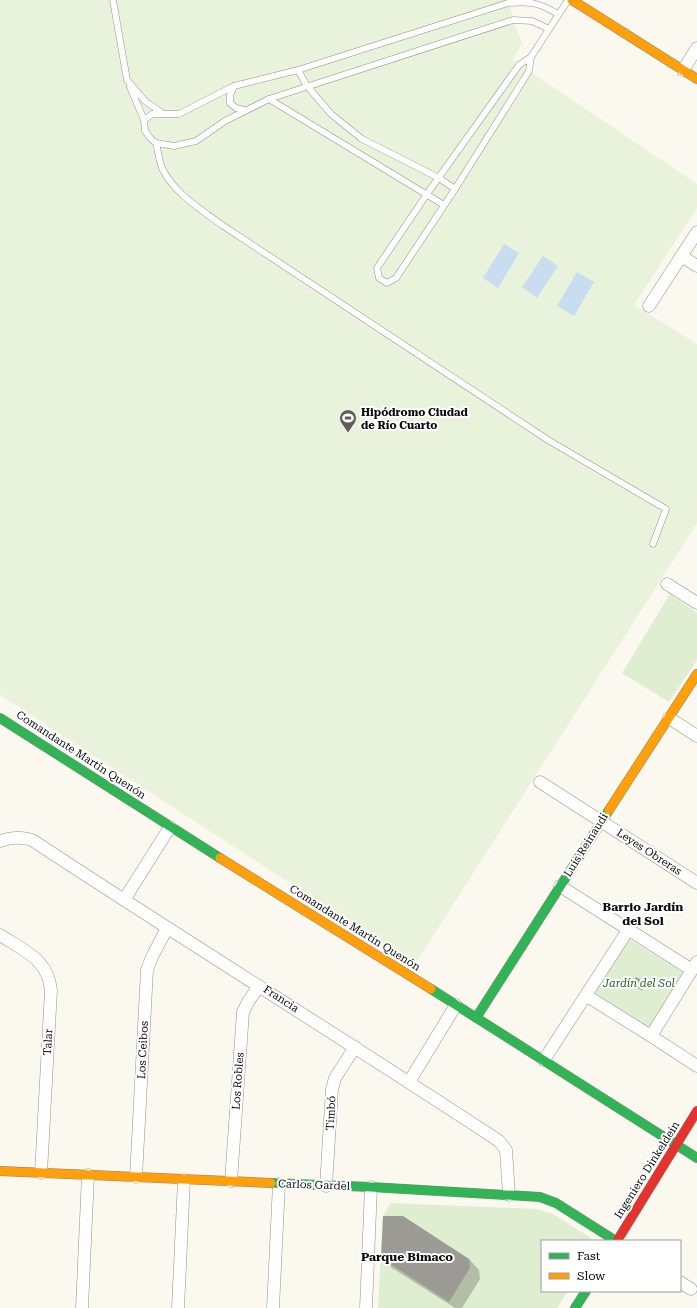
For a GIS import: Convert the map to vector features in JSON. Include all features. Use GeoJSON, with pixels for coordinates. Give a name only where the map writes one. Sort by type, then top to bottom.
{"type":"FeatureCollection","features":[{"type":"Feature","properties":{"kind":"street"},"geometry":{"type":"LineString","coordinates":[[572,0],[588,4],[697,79]]}},
{"type":"Feature","properties":{"kind":"street"},"geometry":{"type":"LineString","coordinates":[[683,70],[697,48]]}},
{"type":"Feature","properties":{"kind":"street"},"geometry":{"type":"LineString","coordinates":[[649,306],[697,232]]}},
{"type":"Feature","properties":{"kind":"street"},"geometry":{"type":"LineString","coordinates":[[681,256],[697,266]]}},
{"type":"Feature","properties":{"kind":"street"},"geometry":{"type":"LineString","coordinates":[[667,584],[697,603]]}},
{"type":"Feature","properties":{"kind":"street","name":"Luis Reinaudi"},"geometry":{"type":"LineString","coordinates":[[476,1018],[601,821],[670,718],[697,674]]}},
{"type":"Feature","properties":{"kind":"street","name":"Comandante Martín Quenón"},"geometry":{"type":"LineString","coordinates":[[0,718],[170,827],[544,1060],[697,1158]]}},
{"type":"Feature","properties":{"kind":"street"},"geometry":{"type":"LineString","coordinates":[[670,718],[697,736]]}},
{"type":"Feature","properties":{"kind":"street","name":"Leyes Obreras"},"geometry":{"type":"LineString","coordinates":[[540,782],[697,883]]}},
{"type":"Feature","properties":{"kind":"street"},"geometry":{"type":"LineString","coordinates":[[124,900],[170,827]]}},
{"type":"Feature","properties":{"kind":"street","name":"Francia"},"geometry":{"type":"LineString","coordinates":[[5,839],[20,837],[32,840],[499,1141],[506,1150],[509,1195]]}},
{"type":"Feature","properties":{"kind":"street"},"geometry":{"type":"LineString","coordinates":[[560,886],[628,930],[694,966],[651,1036]]}},
{"type":"Feature","properties":{"kind":"street","name":"Los Ceibos"},"geometry":{"type":"LineString","coordinates":[[136,1177],[147,970],[167,928]]}},
{"type":"Feature","properties":{"kind":"street"},"geometry":{"type":"LineString","coordinates":[[544,1060],[628,930]]}},
{"type":"Feature","properties":{"kind":"street","name":"Talar"},"geometry":{"type":"LineString","coordinates":[[0,935],[34,957],[45,969],[50,980],[51,990],[41,1173]]}},
{"type":"Feature","properties":{"kind":"street","name":"Los Robles"},"geometry":{"type":"LineString","coordinates":[[231,1181],[243,1012],[259,986]]}},
{"type":"Feature","properties":{"kind":"street"},"geometry":{"type":"LineString","coordinates":[[586,996],[697,1066]]}},
{"type":"Feature","properties":{"kind":"street"},"geometry":{"type":"LineString","coordinates":[[409,1082],[456,1005]]}},
{"type":"Feature","properties":{"kind":"street","name":"Timbó"},"geometry":{"type":"LineString","coordinates":[[326,1186],[332,1089],[335,1078],[355,1047]]}},
{"type":"Feature","properties":{"kind":"street","name":"Ingeniero Dinkeldein"},"geometry":{"type":"LineString","coordinates":[[618,1240],[697,1111]]}},
{"type":"Feature","properties":{"kind":"street","name":"Carlos Gardel"},"geometry":{"type":"LineString","coordinates":[[0,1171],[371,1187],[540,1197],[556,1203],[615,1240]]}},
{"type":"Feature","properties":{"kind":"street"},"geometry":{"type":"LineString","coordinates":[[82,1308],[88,1174]]}},
{"type":"Feature","properties":{"kind":"street"},"geometry":{"type":"LineString","coordinates":[[178,1308],[184,1180]]}},
{"type":"Feature","properties":{"kind":"street"},"geometry":{"type":"LineString","coordinates":[[273,1308],[279,1184]]}},
{"type":"Feature","properties":{"kind":"street"},"geometry":{"type":"LineString","coordinates":[[366,1308],[371,1187]]}},
{"type":"Feature","properties":{"kind":"street"},"geometry":{"type":"LineString","coordinates":[[681,1283],[691,1289]]}},
{"type":"Feature","properties":{"kind":"street"},"geometry":{"type":"LineString","coordinates":[[576,1308],[585,1292]]}},
{"type":"Feature","properties":{"kind":"lane"},"geometry":{"type":"LineString","coordinates":[[113,0],[127,80],[144,120],[145,131],[156,144],[161,166],[169,180],[193,204],[222,225],[548,440],[666,508],[653,544]]}},
{"type":"Feature","properties":{"kind":"lane"},"geometry":{"type":"LineString","coordinates":[[531,57],[519,65],[427,194],[377,268],[379,278],[387,283],[396,278],[455,189],[528,71],[531,57],[568,0]]}},
{"type":"Feature","properties":{"kind":"lane"},"geometry":{"type":"LineString","coordinates":[[144,120],[152,114],[179,114],[234,86],[298,70],[508,3],[535,3],[558,14]]}},
{"type":"Feature","properties":{"kind":"lane"},"geometry":{"type":"LineString","coordinates":[[156,144],[174,146],[196,141],[225,120],[269,99],[513,20],[532,21],[548,29]]}},
{"type":"Feature","properties":{"kind":"lane"},"geometry":{"type":"LineString","coordinates":[[298,70],[307,86],[331,114],[362,139],[439,178],[455,189]]}},
{"type":"Feature","properties":{"kind":"lane"},"geometry":{"type":"LineString","coordinates":[[127,80],[145,101],[162,113]]}},
{"type":"Feature","properties":{"kind":"lane"},"geometry":{"type":"LineString","coordinates":[[234,86],[230,95],[230,103],[236,108],[244,110]]}},
{"type":"Feature","properties":{"kind":"lane"},"geometry":{"type":"LineString","coordinates":[[269,99],[427,194],[444,206]]}},
{"type":"Feature","properties":{"kind":"green space","name":"Hipódromo Ciudad de Río Cuarto"},"geometry":{"type":"Polygon","coordinates":[[[0,0],[509,0],[513,20],[522,43],[513,60],[697,184],[697,208],[634,305],[697,344],[697,523],[415,964],[0,695],[0,0]]]}},
{"type":"Feature","properties":{"kind":"green space"},"geometry":{"type":"Polygon","coordinates":[[[670,594],[697,613],[697,660],[669,702],[622,673],[670,594]]]}},
{"type":"Feature","properties":{"kind":"green space","name":"Jardín del Sol"},"geometry":{"type":"Polygon","coordinates":[[[629,939],[684,973],[649,1028],[595,993],[629,939]]]}},
{"type":"Feature","properties":{"kind":"green space"},"geometry":{"type":"Polygon","coordinates":[[[391,1203],[537,1209],[553,1214],[591,1238],[591,1240],[541,1240],[541,1292],[567,1292],[557,1308],[378,1308],[383,1216],[391,1203]]]}},
{"type":"Feature","properties":{"kind":"water"},"geometry":{"type":"Polygon","coordinates":[[[504,244],[519,253],[498,288],[483,278],[504,244]]]}},
{"type":"Feature","properties":{"kind":"water"},"geometry":{"type":"Polygon","coordinates":[[[543,256],[558,266],[537,298],[522,287],[543,256]]]}},
{"type":"Feature","properties":{"kind":"water"},"geometry":{"type":"Polygon","coordinates":[[[577,272],[594,282],[574,316],[557,306],[577,272]]]}},
{"type":"Feature","properties":{"kind":"building"},"geometry":{"type":"Polygon","coordinates":[[[636,977],[644,982],[639,989],[631,984],[636,977]]]}},
{"type":"Feature","properties":{"kind":"building"},"geometry":{"type":"Polygon","coordinates":[[[383,1216],[403,1216],[469,1259],[470,1268],[449,1302],[381,1258],[383,1216]]]}},
{"type":"Feature","properties":{"kind":"traffic: fast"},"geometry":{"type":"LineString","coordinates":[[0,718],[220,858]]}},
{"type":"Feature","properties":{"kind":"traffic: fast"},"geometry":{"type":"LineString","coordinates":[[476,1018],[609,810]]}},
{"type":"Feature","properties":{"kind":"traffic: fast"},"geometry":{"type":"LineString","coordinates":[[431,989],[697,1158]]}},
{"type":"Feature","properties":{"kind":"traffic: fast"},"geometry":{"type":"LineString","coordinates":[[271,1183],[371,1187],[540,1197],[556,1203],[614,1240]]}},
{"type":"Feature","properties":{"kind":"traffic: fast"},"geometry":{"type":"LineString","coordinates":[[575,1308],[585,1292]]}},
{"type":"Feature","properties":{"kind":"traffic: slow"},"geometry":{"type":"LineString","coordinates":[[572,0],[697,79]]}},
{"type":"Feature","properties":{"kind":"traffic: slow"},"geometry":{"type":"LineString","coordinates":[[609,810],[697,674]]}},
{"type":"Feature","properties":{"kind":"traffic: slow"},"geometry":{"type":"LineString","coordinates":[[220,858],[431,989]]}},
{"type":"Feature","properties":{"kind":"traffic: slow"},"geometry":{"type":"LineString","coordinates":[[0,1171],[271,1183]]}},
{"type":"Feature","properties":{"kind":"traffic: jam"},"geometry":{"type":"LineString","coordinates":[[618,1240],[697,1111]]}},
{"type":"Feature","properties":{"kind":"place","name":"Hipódromo Ciudad de Río Cuarto"},"geometry":{"type":"Point","coordinates":[348,433]}},
{"type":"Feature","properties":{"kind":"district","name":"Barrio Jardín del Sol"},"geometry":{"type":"Point","coordinates":[643,914]}},
{"type":"Feature","properties":{"kind":"district","name":"Parque Bimaco"},"geometry":{"type":"Point","coordinates":[407,1257]}}]}
